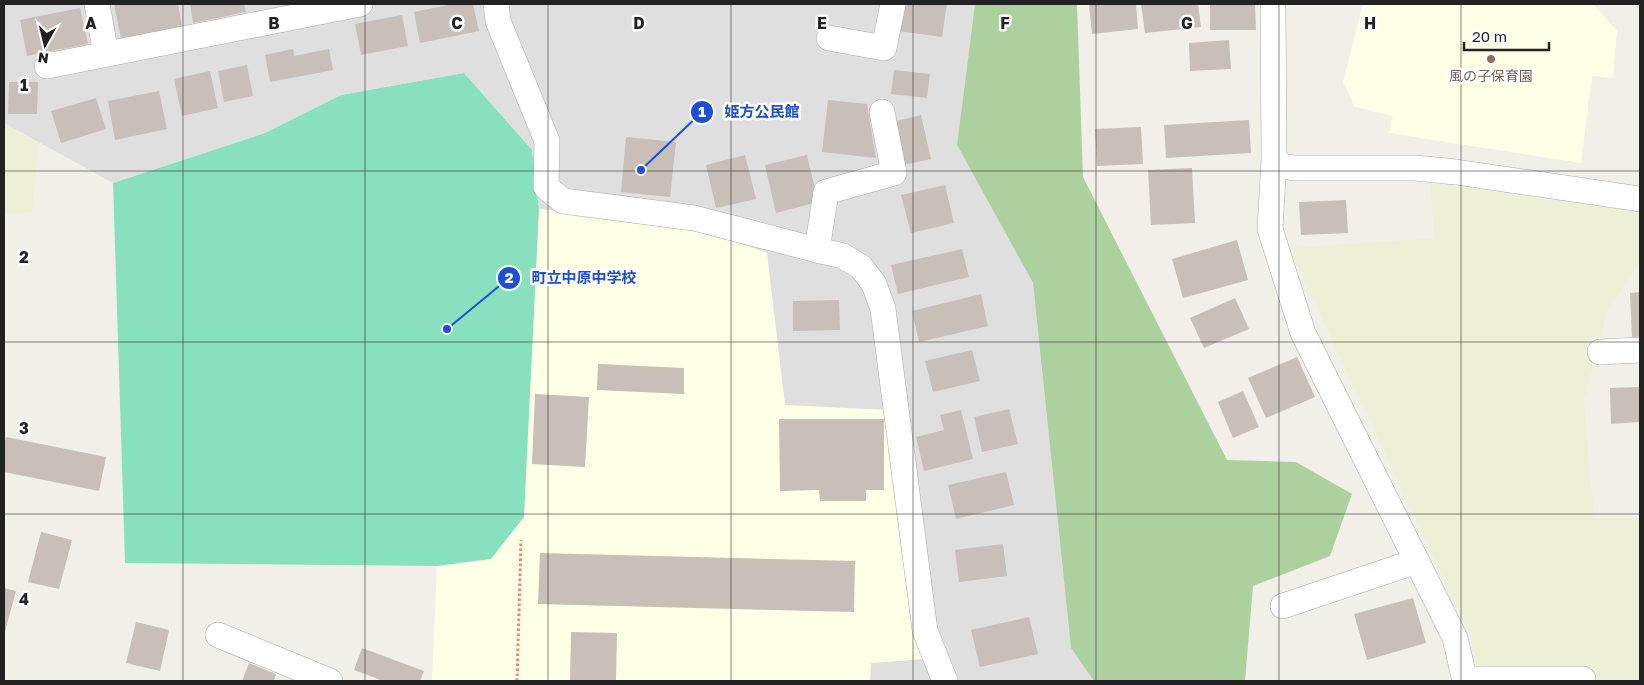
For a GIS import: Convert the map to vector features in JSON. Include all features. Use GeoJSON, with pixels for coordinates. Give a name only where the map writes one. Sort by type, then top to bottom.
{"type":"FeatureCollection","features":[{"type":"Feature","properties":{"kind":"street"},"geometry":{"type":"LineString","coordinates":[[97,4],[106,54]]}},
{"type":"Feature","properties":{"kind":"street"},"geometry":{"type":"LineString","coordinates":[[47,66],[360,4]]}},
{"type":"Feature","properties":{"kind":"street"},"geometry":{"type":"LineString","coordinates":[[496,4],[498,21],[546,141],[546,187],[563,200],[694,218],[843,256],[861,267],[874,284],[883,310],[924,631],[945,681]]}},
{"type":"Feature","properties":{"kind":"street"},"geometry":{"type":"LineString","coordinates":[[828,38],[884,48],[893,4]]}},
{"type":"Feature","properties":{"kind":"street"},"geometry":{"type":"LineString","coordinates":[[1273,4],[1274,159],[1270,229],[1303,332],[1455,638],[1465,680],[1583,679]]}},
{"type":"Feature","properties":{"kind":"street"},"geometry":{"type":"LineString","coordinates":[[817,250],[826,192],[894,173],[882,112]]}},
{"type":"Feature","properties":{"kind":"street"},"geometry":{"type":"LineString","coordinates":[[1274,159],[1282,166],[1294,168],[1415,168],[1448,171],[1640,199]]}},
{"type":"Feature","properties":{"kind":"street"},"geometry":{"type":"LineString","coordinates":[[1600,352],[1640,350]]}},
{"type":"Feature","properties":{"kind":"street"},"geometry":{"type":"LineString","coordinates":[[1283,606],[1417,561]]}},
{"type":"Feature","properties":{"kind":"street"},"geometry":{"type":"LineString","coordinates":[[218,635],[330,681]]}},
{"type":"Feature","properties":{"kind":"path"},"geometry":{"type":"LineString","coordinates":[[517,681],[521,540]]}},
{"type":"Feature","properties":{"kind":"shaded area"},"geometry":{"type":"Polygon","coordinates":[[[4,4],[975,4],[957,145],[1033,283],[1071,648],[1094,681],[870,681],[871,663],[922,659],[888,410],[785,406],[766,253],[694,227],[539,209],[532,150],[341,95],[265,133],[113,183],[4,123],[4,4]]]}},
{"type":"Feature","properties":{"kind":"shaded area"},"geometry":{"type":"Polygon","coordinates":[[[1363,4],[1593,4],[1617,31],[1613,78],[1592,76],[1581,163],[1389,133],[1393,116],[1355,107],[1343,82],[1363,4]]]}},
{"type":"Feature","properties":{"kind":"shaded area"},"geometry":{"type":"Polygon","coordinates":[[[464,73],[532,150],[539,209],[694,227],[767,253],[785,405],[888,410],[923,659],[871,663],[870,681],[432,681],[437,566],[125,563],[113,183],[265,133],[341,95],[464,73]]]}},
{"type":"Feature","properties":{"kind":"shaded area"},"geometry":{"type":"Polygon","coordinates":[[[4,123],[39,143],[32,212],[4,214],[4,123]]]}},
{"type":"Feature","properties":{"kind":"shaded area"},"geometry":{"type":"Polygon","coordinates":[[[1430,183],[1640,209],[1640,262],[1608,309],[1584,400],[1594,518],[1640,517],[1640,681],[1478,681],[1472,640],[1289,248],[1434,238],[1430,183]]]}},
{"type":"Feature","properties":{"kind":"green space"},"geometry":{"type":"Polygon","coordinates":[[[975,4],[1077,4],[1083,177],[1227,460],[1296,462],[1352,494],[1330,556],[1253,586],[1245,681],[1094,681],[1071,648],[1033,283],[957,145],[975,4]]]}},
{"type":"Feature","properties":{"kind":"green space"},"geometry":{"type":"Polygon","coordinates":[[[464,73],[532,150],[539,209],[524,517],[491,559],[437,566],[125,563],[113,183],[265,133],[341,95],[464,73]]]}},
{"type":"Feature","properties":{"kind":"building"},"geometry":{"type":"Polygon","coordinates":[[[114,4],[178,4],[182,27],[121,39],[114,4]]]}},
{"type":"Feature","properties":{"kind":"building"},"geometry":{"type":"Polygon","coordinates":[[[190,4],[244,4],[246,12],[193,23],[190,4]]]}},
{"type":"Feature","properties":{"kind":"building"},"geometry":{"type":"Polygon","coordinates":[[[453,4],[473,4],[479,31],[420,43],[414,12],[453,4]]]}},
{"type":"Feature","properties":{"kind":"building"},"geometry":{"type":"Polygon","coordinates":[[[902,4],[947,4],[942,37],[898,31],[902,4]]]}},
{"type":"Feature","properties":{"kind":"building"},"geometry":{"type":"Polygon","coordinates":[[[1089,4],[1136,4],[1138,29],[1092,34],[1089,4]]]}},
{"type":"Feature","properties":{"kind":"building"},"geometry":{"type":"Polygon","coordinates":[[[1141,4],[1198,4],[1201,27],[1145,33],[1141,4]]]}},
{"type":"Feature","properties":{"kind":"building"},"geometry":{"type":"Polygon","coordinates":[[[1210,4],[1255,4],[1256,30],[1210,30],[1210,4]]]}},
{"type":"Feature","properties":{"kind":"building"},"geometry":{"type":"Polygon","coordinates":[[[80,8],[88,44],[27,56],[20,20],[80,8]]]}},
{"type":"Feature","properties":{"kind":"building"},"geometry":{"type":"Polygon","coordinates":[[[402,15],[408,46],[361,55],[355,24],[402,15]]]}},
{"type":"Feature","properties":{"kind":"building"},"geometry":{"type":"Polygon","coordinates":[[[1229,40],[1231,69],[1190,71],[1189,43],[1229,40]]]}},
{"type":"Feature","properties":{"kind":"building"},"geometry":{"type":"Polygon","coordinates":[[[293,49],[294,56],[329,49],[333,70],[270,82],[265,55],[293,49]]]}},
{"type":"Feature","properties":{"kind":"building"},"geometry":{"type":"Polygon","coordinates":[[[247,65],[253,96],[224,102],[218,71],[247,65]]]}},
{"type":"Feature","properties":{"kind":"building"},"geometry":{"type":"Polygon","coordinates":[[[894,70],[930,74],[927,98],[891,94],[894,70]]]}},
{"type":"Feature","properties":{"kind":"building"},"geometry":{"type":"Polygon","coordinates":[[[210,71],[218,108],[182,116],[174,79],[210,71]]]}},
{"type":"Feature","properties":{"kind":"building"},"geometry":{"type":"Polygon","coordinates":[[[9,82],[38,82],[37,114],[8,114],[9,82]]]}},
{"type":"Feature","properties":{"kind":"building"},"geometry":{"type":"Polygon","coordinates":[[[159,91],[167,129],[115,140],[108,101],[159,91]]]}},
{"type":"Feature","properties":{"kind":"building"},"geometry":{"type":"Polygon","coordinates":[[[96,98],[106,129],[61,143],[51,111],[96,98]]]}},
{"type":"Feature","properties":{"kind":"building"},"geometry":{"type":"Polygon","coordinates":[[[828,100],[867,104],[876,158],[822,152],[828,100]]]}},
{"type":"Feature","properties":{"kind":"building"},"geometry":{"type":"Polygon","coordinates":[[[921,115],[931,159],[903,165],[892,122],[921,115]]]}},
{"type":"Feature","properties":{"kind":"building"},"geometry":{"type":"Polygon","coordinates":[[[1249,120],[1251,153],[1166,158],[1164,125],[1249,120]]]}},
{"type":"Feature","properties":{"kind":"building"},"geometry":{"type":"Polygon","coordinates":[[[1141,127],[1143,164],[1097,166],[1095,129],[1141,127]]]}},
{"type":"Feature","properties":{"kind":"building"},"geometry":{"type":"Polygon","coordinates":[[[626,137],[676,142],[670,197],[621,192],[626,137]]]}},
{"type":"Feature","properties":{"kind":"building"},"geometry":{"type":"Polygon","coordinates":[[[745,155],[756,199],[716,208],[706,165],[745,155]]]}},
{"type":"Feature","properties":{"kind":"building"},"geometry":{"type":"Polygon","coordinates":[[[807,155],[818,202],[776,213],[765,165],[807,155]]]}},
{"type":"Feature","properties":{"kind":"building"},"geometry":{"type":"Polygon","coordinates":[[[1192,168],[1195,223],[1151,225],[1148,170],[1192,168]]]}},
{"type":"Feature","properties":{"kind":"building"},"geometry":{"type":"Polygon","coordinates":[[[945,185],[954,223],[911,233],[901,195],[945,185]]]}},
{"type":"Feature","properties":{"kind":"building"},"geometry":{"type":"Polygon","coordinates":[[[1346,200],[1348,233],[1301,235],[1299,202],[1346,200]]]}},
{"type":"Feature","properties":{"kind":"building"},"geometry":{"type":"Polygon","coordinates":[[[1237,240],[1248,280],[1183,298],[1172,259],[1237,240]]]}},
{"type":"Feature","properties":{"kind":"building"},"geometry":{"type":"Polygon","coordinates":[[[962,249],[969,277],[898,294],[891,265],[962,249]]]}},
{"type":"Feature","properties":{"kind":"building"},"geometry":{"type":"Polygon","coordinates":[[[1640,292],[1640,337],[1632,337],[1630,293],[1640,292]]]}},
{"type":"Feature","properties":{"kind":"building"},"geometry":{"type":"Polygon","coordinates":[[[981,294],[988,326],[919,342],[912,311],[981,294]]]}},
{"type":"Feature","properties":{"kind":"building"},"geometry":{"type":"Polygon","coordinates":[[[1235,298],[1249,329],[1204,348],[1190,318],[1235,298]]]}},
{"type":"Feature","properties":{"kind":"building"},"geometry":{"type":"Polygon","coordinates":[[[839,300],[840,330],[793,331],[793,301],[839,300]]]}},
{"type":"Feature","properties":{"kind":"building"},"geometry":{"type":"Polygon","coordinates":[[[972,350],[980,381],[933,392],[925,361],[972,350]]]}},
{"type":"Feature","properties":{"kind":"building"},"geometry":{"type":"Polygon","coordinates":[[[1297,357],[1315,397],[1266,418],[1248,378],[1297,357]]]}},
{"type":"Feature","properties":{"kind":"building"},"geometry":{"type":"Polygon","coordinates":[[[598,364],[684,368],[684,394],[597,390],[598,364]]]}},
{"type":"Feature","properties":{"kind":"building"},"geometry":{"type":"Polygon","coordinates":[[[1640,387],[1640,422],[1611,424],[1610,388],[1640,387]]]}},
{"type":"Feature","properties":{"kind":"building"},"geometry":{"type":"Polygon","coordinates":[[[1243,391],[1259,427],[1233,438],[1218,402],[1243,391]]]}},
{"type":"Feature","properties":{"kind":"building"},"geometry":{"type":"Polygon","coordinates":[[[535,394],[589,397],[585,467],[532,464],[535,394]]]}},
{"type":"Feature","properties":{"kind":"building"},"geometry":{"type":"Polygon","coordinates":[[[1009,409],[1018,444],[982,452],[974,417],[1009,409]]]}},
{"type":"Feature","properties":{"kind":"building"},"geometry":{"type":"Polygon","coordinates":[[[961,410],[973,459],[924,471],[916,437],[944,430],[940,415],[961,410]]]}},
{"type":"Feature","properties":{"kind":"building"},"geometry":{"type":"Polygon","coordinates":[[[779,419],[884,419],[884,490],[866,490],[866,501],[820,501],[819,490],[780,491],[779,419]]]}},
{"type":"Feature","properties":{"kind":"building"},"geometry":{"type":"Polygon","coordinates":[[[6,437],[106,457],[99,491],[4,472],[6,437]]]}},
{"type":"Feature","properties":{"kind":"building"},"geometry":{"type":"Polygon","coordinates":[[[1006,472],[1014,505],[956,519],[948,485],[1006,472]]]}},
{"type":"Feature","properties":{"kind":"building"},"geometry":{"type":"Polygon","coordinates":[[[41,532],[72,540],[59,589],[28,582],[41,532]]]}},
{"type":"Feature","properties":{"kind":"building"},"geometry":{"type":"Polygon","coordinates":[[[1003,544],[1007,576],[959,582],[955,550],[1003,544]]]}},
{"type":"Feature","properties":{"kind":"building"},"geometry":{"type":"Polygon","coordinates":[[[540,553],[855,561],[854,612],[538,604],[540,553]]]}},
{"type":"Feature","properties":{"kind":"building"},"geometry":{"type":"Polygon","coordinates":[[[4,588],[16,591],[4,635],[4,588]]]}},
{"type":"Feature","properties":{"kind":"building"},"geometry":{"type":"Polygon","coordinates":[[[1413,598],[1426,643],[1367,660],[1354,614],[1413,598]]]}},
{"type":"Feature","properties":{"kind":"building"},"geometry":{"type":"Polygon","coordinates":[[[1029,617],[1038,654],[980,667],[971,630],[1029,617]]]}},
{"type":"Feature","properties":{"kind":"building"},"geometry":{"type":"Polygon","coordinates":[[[136,622],[169,630],[160,671],[126,663],[136,622]]]}},
{"type":"Feature","properties":{"kind":"building"},"geometry":{"type":"Polygon","coordinates":[[[571,632],[617,633],[616,681],[570,681],[571,632]]]}},
{"type":"Feature","properties":{"kind":"building"},"geometry":{"type":"Polygon","coordinates":[[[362,648],[424,671],[420,681],[383,681],[354,670],[362,648]]]}},
{"type":"Feature","properties":{"kind":"building"},"geometry":{"type":"Polygon","coordinates":[[[249,663],[276,674],[274,681],[242,681],[249,663]]]}},
{"type":"Feature","properties":{"kind":"place","name":"風の子保育園"},"geometry":{"type":"Point","coordinates":[1491,59]}},
{"type":"Feature","properties":{"kind":"place","name":"姫方公民館"},"geometry":{"type":"Point","coordinates":[641,170]}},
{"type":"Feature","properties":{"kind":"place","name":"町立中原中学校"},"geometry":{"type":"Point","coordinates":[447,329]}}]}
